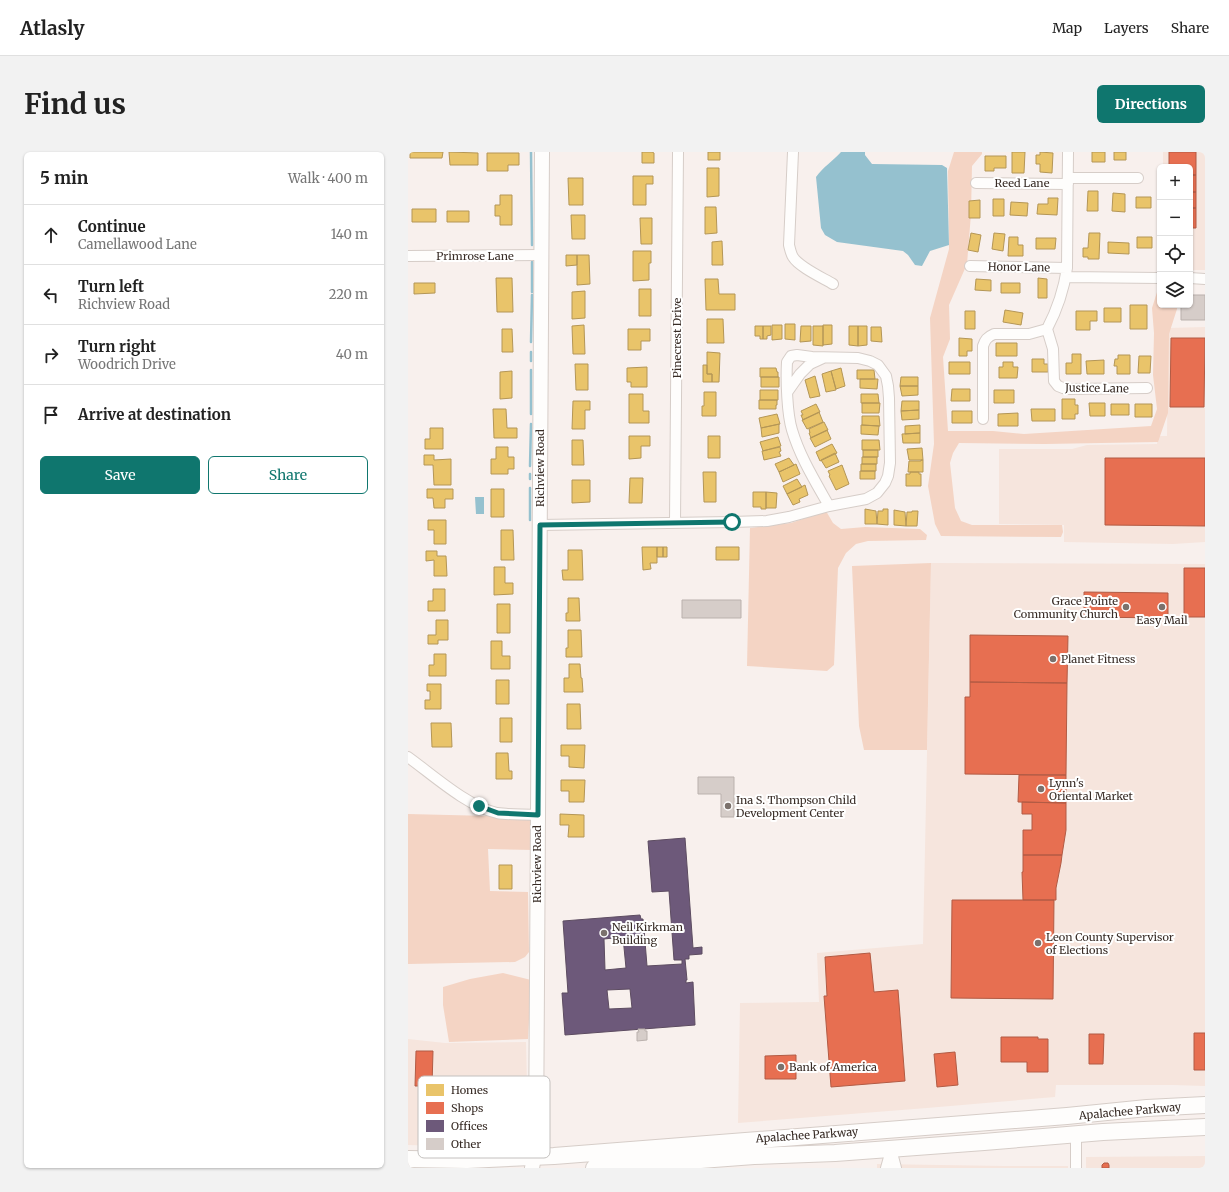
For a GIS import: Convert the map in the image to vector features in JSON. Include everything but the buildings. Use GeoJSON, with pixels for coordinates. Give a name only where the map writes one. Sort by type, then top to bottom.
{"type":"FeatureCollection","features":[{"type":"Feature","properties":{"kind":"main road","name":"Apalachee Parkway"},"geometry":{"type":"LineString","coordinates":[[408,1159],[533,1162],[734,1141],[1067,1116],[1147,1108],[1205,1105]]}},
{"type":"Feature","properties":{"kind":"main road"},"geometry":{"type":"LineString","coordinates":[[1053,1136],[1067,1116]]}},
{"type":"Feature","properties":{"kind":"main road","name":"Apalachee Parkway"},"geometry":{"type":"LineString","coordinates":[[602,1168],[754,1156],[835,1153],[1076,1134],[1205,1127]]}},
{"type":"Feature","properties":{"kind":"main road"},"geometry":{"type":"LineString","coordinates":[[890,1129],[891,1148]]}},
{"type":"Feature","properties":{"kind":"main road"},"geometry":{"type":"LineString","coordinates":[[734,1141],[754,1156],[790,1137]]}},
{"type":"Feature","properties":{"kind":"street","name":"Richview Road"},"geometry":{"type":"LineString","coordinates":[[536,1076],[542,152]]}},
{"type":"Feature","properties":{"kind":"street","name":"Pinecrest Drive"},"geometry":{"type":"LineString","coordinates":[[675,523],[678,152]]}},
{"type":"Feature","properties":{"kind":"street"},"geometry":{"type":"LineString","coordinates":[[793,152],[790,251],[793,258],[800,265],[834,284]]}},
{"type":"Feature","properties":{"kind":"street"},"geometry":{"type":"LineString","coordinates":[[983,419],[983,346],[985,340],[994,334],[1029,334],[1047,328],[1055,313],[1067,273],[1068,152]]}},
{"type":"Feature","properties":{"kind":"street","name":"Reed Lane"},"geometry":{"type":"LineString","coordinates":[[976,183],[1138,178]]}},
{"type":"Feature","properties":{"kind":"street","name":"Primrose Lane"},"geometry":{"type":"LineString","coordinates":[[408,256],[541,255]]}},
{"type":"Feature","properties":{"kind":"street","name":"Honor Lane"},"geometry":{"type":"LineString","coordinates":[[970,266],[1157,278]]}},
{"type":"Feature","properties":{"kind":"street"},"geometry":{"type":"LineString","coordinates":[[1193,278],[1205,279]]}},
{"type":"Feature","properties":{"kind":"street","name":"Justice Lane"},"geometry":{"type":"LineString","coordinates":[[1047,328],[1054,349],[1054,381],[1058,386],[1069,389],[1147,388]]}},
{"type":"Feature","properties":{"kind":"street"},"geometry":{"type":"LineString","coordinates":[[540,525],[732,522],[767,520],[789,517],[829,506],[866,500],[877,493],[885,483],[888,476],[890,462],[889,398],[886,376],[878,365],[870,360],[797,355],[791,356],[787,362],[789,411],[792,428],[797,445],[829,506]]}},
{"type":"Feature","properties":{"kind":"street"},"geometry":{"type":"LineString","coordinates":[[788,391],[800,374],[810,364],[825,357]]}},
{"type":"Feature","properties":{"kind":"street"},"geometry":{"type":"LineString","coordinates":[[408,757],[456,792],[479,806],[498,813],[538,815]]}},
{"type":"Feature","properties":{"kind":"street"},"geometry":{"type":"LineString","coordinates":[[1076,1134],[1076,1168]]}},
{"type":"Feature","properties":{"kind":"street"},"geometry":{"type":"LineString","coordinates":[[886,1168],[891,1148]]}},
{"type":"Feature","properties":{"kind":"street"},"geometry":{"type":"LineString","coordinates":[[891,1148],[896,1168]]}},
{"type":"Feature","properties":{"kind":"shaded area"},"geometry":{"type":"Polygon","coordinates":[[[954,152],[982,152],[972,166],[971,214],[967,264],[949,305],[950,339],[943,357],[948,431],[993,431],[1024,434],[1151,426],[1157,409],[1153,375],[1154,333],[1152,308],[1157,292],[1157,308],[1177,308],[1169,334],[1168,413],[1158,442],[1045,444],[959,443],[953,453],[950,463],[955,508],[961,521],[972,525],[1062,525],[1063,532],[1061,537],[941,536],[935,524],[928,486],[934,444],[930,318],[949,249],[948,171],[954,152]]]}},
{"type":"Feature","properties":{"kind":"shaded area"},"geometry":{"type":"Polygon","coordinates":[[[1163,152],[1205,152],[1205,270],[1193,270],[1193,164],[1163,164],[1163,152]]]}},
{"type":"Feature","properties":{"kind":"shaded area"},"geometry":{"type":"Polygon","coordinates":[[[1205,327],[1205,542],[1173,544],[1064,542],[1064,525],[999,524],[999,449],[1072,449],[1087,445],[1157,444],[1158,436],[1167,436],[1168,328],[1205,327]]]}},
{"type":"Feature","properties":{"kind":"shaded area"},"geometry":{"type":"Polygon","coordinates":[[[826,511],[833,523],[841,529],[865,527],[920,529],[927,535],[926,540],[868,541],[856,544],[846,553],[838,568],[834,665],[827,671],[747,666],[750,528],[791,523],[826,511]]]}},
{"type":"Feature","properties":{"kind":"shaded area"},"geometry":{"type":"Polygon","coordinates":[[[931,563],[1205,564],[1205,1086],[1056,1085],[1055,1097],[738,1123],[740,1003],[819,1002],[817,953],[923,944],[931,563]]]}},
{"type":"Feature","properties":{"kind":"shaded area"},"geometry":{"type":"Polygon","coordinates":[[[931,563],[927,750],[864,750],[859,726],[852,566],[931,563]]]}},
{"type":"Feature","properties":{"kind":"shaded area"},"geometry":{"type":"Polygon","coordinates":[[[408,814],[532,817],[533,850],[488,849],[490,891],[528,892],[529,952],[525,957],[515,962],[408,964],[408,814]]]}},
{"type":"Feature","properties":{"kind":"shaded area"},"geometry":{"type":"Polygon","coordinates":[[[503,973],[531,980],[528,1039],[449,1042],[443,1005],[443,987],[470,979],[503,973]]]}},
{"type":"Feature","properties":{"kind":"shaded area"},"geometry":{"type":"Polygon","coordinates":[[[408,1039],[445,1043],[526,1042],[527,1076],[418,1076],[418,1145],[408,1145],[408,1039]]]}},
{"type":"Feature","properties":{"kind":"shaded area"},"geometry":{"type":"Polygon","coordinates":[[[1205,1156],[1205,1168],[1086,1168],[1086,1157],[1205,1156]]]}},
{"type":"Feature","properties":{"kind":"shaded area"},"geometry":{"type":"Polygon","coordinates":[[[877,1164],[1068,1166],[1068,1168],[877,1168],[877,1164]]]}},
{"type":"Feature","properties":{"kind":"water"},"geometry":{"type":"Polygon","coordinates":[[[841,152],[865,152],[865,155],[872,164],[942,165],[947,168],[949,245],[930,251],[922,266],[915,265],[903,251],[837,242],[825,235],[821,228],[816,177],[841,152]]]}},
{"type":"Feature","properties":{"kind":"water"},"geometry":{"type":"Polygon","coordinates":[[[475,497],[484,497],[484,514],[476,514],[475,497]]]}},
{"type":"Feature","properties":{"kind":"waterway"},"geometry":{"type":"LineString","coordinates":[[531,152],[532,245]]}},
{"type":"Feature","properties":{"kind":"waterway"},"geometry":{"type":"LineString","coordinates":[[532,262],[532,292]]}},
{"type":"Feature","properties":{"kind":"waterway"},"geometry":{"type":"LineString","coordinates":[[531,342],[532,295]]}},
{"type":"Feature","properties":{"kind":"waterway"},"geometry":{"type":"LineString","coordinates":[[531,352],[531,361]]}},
{"type":"Feature","properties":{"kind":"waterway"},"geometry":{"type":"LineString","coordinates":[[531,370],[531,414]]}},
{"type":"Feature","properties":{"kind":"waterway"},"geometry":{"type":"LineString","coordinates":[[530,466],[531,424]]}},
{"type":"Feature","properties":{"kind":"waterway"},"geometry":{"type":"LineString","coordinates":[[530,474],[530,479]]}},
{"type":"Feature","properties":{"kind":"waterway"},"geometry":{"type":"LineString","coordinates":[[530,488],[530,520]]}},
{"type":"Feature","properties":{"kind":"place","name":"Grace Pointe Community Church"},"geometry":{"type":"Point","coordinates":[1126,607]}},
{"type":"Feature","properties":{"kind":"place","name":"Easy Mail"},"geometry":{"type":"Point","coordinates":[1162,607]}},
{"type":"Feature","properties":{"kind":"place","name":"Planet Fitness"},"geometry":{"type":"Point","coordinates":[1053,659]}},
{"type":"Feature","properties":{"kind":"place","name":"Lynn's Oriental Market"},"geometry":{"type":"Point","coordinates":[1041,789]}},
{"type":"Feature","properties":{"kind":"place","name":"Ina S. Thompson Child Development Center"},"geometry":{"type":"Point","coordinates":[728,806]}},
{"type":"Feature","properties":{"kind":"place","name":"Neil Kirkman Building"},"geometry":{"type":"Point","coordinates":[604,933]}},
{"type":"Feature","properties":{"kind":"place","name":"Leon County Supervisor of Elections"},"geometry":{"type":"Point","coordinates":[1038,943]}},
{"type":"Feature","properties":{"kind":"place","name":"Bank of America"},"geometry":{"type":"Point","coordinates":[781,1067]}},
{"type":"Feature","properties":{"kind":"route"},"geometry":{"type":"LineString","coordinates":[[479,806],[498,813],[538,815],[540,525],[732,522]]}}]}
